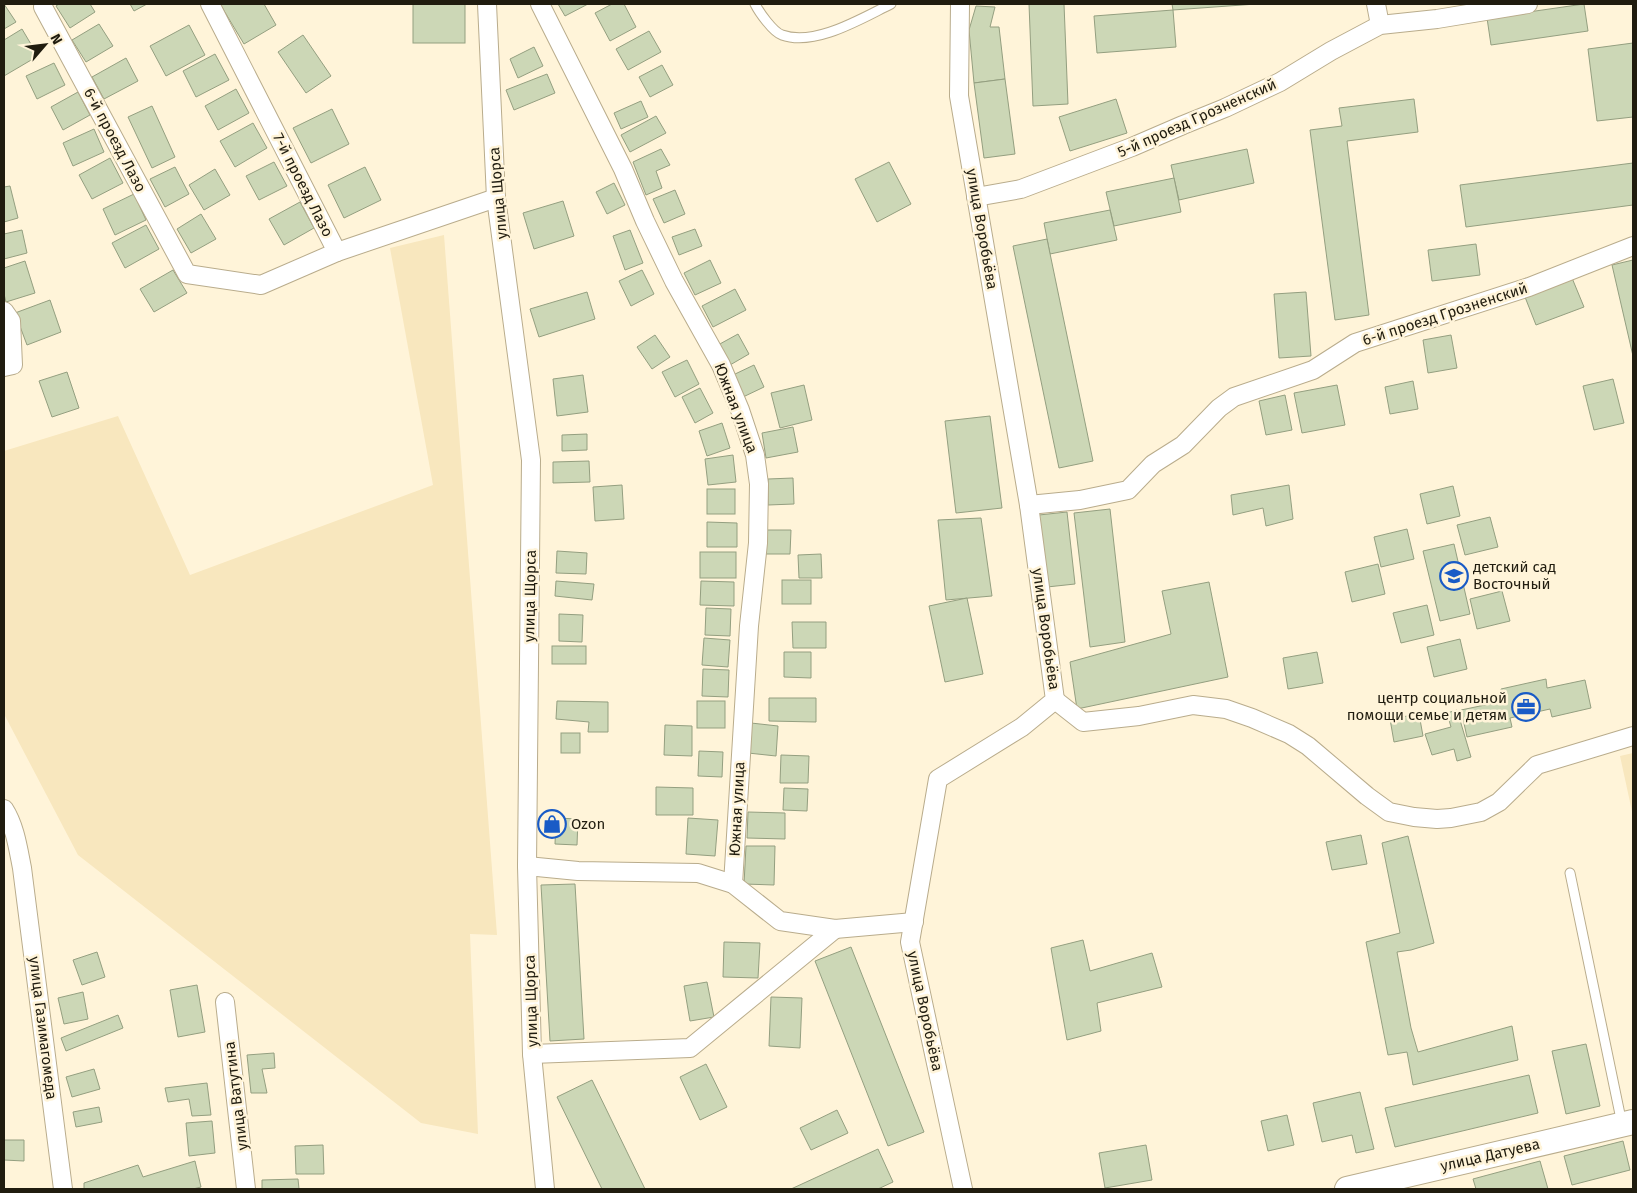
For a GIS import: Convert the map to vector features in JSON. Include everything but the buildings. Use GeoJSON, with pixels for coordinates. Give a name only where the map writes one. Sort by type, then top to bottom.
{"type":"FeatureCollection","features":[{"type":"Feature","properties":{"kind":"street","name":"7-й проезд Лазо"},"geometry":{"type":"LineString","coordinates":[[187,274],[261,285],[337,252],[210,4]]}},
{"type":"Feature","properties":{"kind":"street","name":"улица Щорса"},"geometry":{"type":"LineString","coordinates":[[486,4],[496,198],[531,460],[527,866],[532,1054],[546,1189]]}},
{"type":"Feature","properties":{"kind":"street","name":"Южная улица"},"geometry":{"type":"LineString","coordinates":[[540,4],[623,169],[645,221],[674,281],[721,365],[740,410],[755,455],[759,484],[758,543],[749,626],[733,884]]}},
{"type":"Feature","properties":{"kind":"street","name":"улица Воробьёва"},"geometry":{"type":"LineString","coordinates":[[960,4],[959,96],[1028,506],[1056,700],[1022,726],[938,780],[910,942],[963,1189]]}},
{"type":"Feature","properties":{"kind":"street"},"geometry":{"type":"LineString","coordinates":[[1376,4],[1380,25]]}},
{"type":"Feature","properties":{"kind":"street","name":"5-й проезд Грозненский"},"geometry":{"type":"LineString","coordinates":[[976,197],[1021,189],[1132,147],[1225,108],[1280,82],[1331,51],[1380,25],[1438,19],[1528,4]]}},
{"type":"Feature","properties":{"kind":"street","name":"6-й проезд Лазо"},"geometry":{"type":"LineString","coordinates":[[43,7],[187,274]]}},
{"type":"Feature","properties":{"kind":"street"},"geometry":{"type":"LineString","coordinates":[[337,252],[496,198]]}},
{"type":"Feature","properties":{"kind":"street","name":"6-й проезд Грозненский"},"geometry":{"type":"LineString","coordinates":[[1028,506],[1080,500],[1128,490],[1153,464],[1183,445],[1219,408],[1234,397],[1313,370],[1355,343],[1528,287],[1633,246]]}},
{"type":"Feature","properties":{"kind":"street"},"geometry":{"type":"LineString","coordinates":[[4,311],[11,321],[13,364],[4,367]]}},
{"type":"Feature","properties":{"kind":"street"},"geometry":{"type":"LineString","coordinates":[[1056,700],[1083,722],[1139,716],[1192,705],[1226,709],[1289,734],[1308,746],[1389,812],[1437,819],[1481,812],[1499,802],[1536,765],[1633,736]]}},
{"type":"Feature","properties":{"kind":"street","name":"улица Газимагомеда"},"geometry":{"type":"LineString","coordinates":[[4,809],[11,822],[22,868],[64,1189]]}},
{"type":"Feature","properties":{"kind":"street"},"geometry":{"type":"LineString","coordinates":[[527,866],[578,871],[698,873],[733,884],[780,921],[835,929],[914,922]]}},
{"type":"Feature","properties":{"kind":"street"},"geometry":{"type":"LineString","coordinates":[[532,1054],[690,1048],[835,929]]}},
{"type":"Feature","properties":{"kind":"street","name":"улица Ватутина"},"geometry":{"type":"LineString","coordinates":[[225,1002],[246,1189]]}},
{"type":"Feature","properties":{"kind":"street","name":"улица Датуева"},"geometry":{"type":"LineString","coordinates":[[1347,1189],[1628,1123]]}},
{"type":"Feature","properties":{"kind":"lane"},"geometry":{"type":"LineString","coordinates":[[754,4],[760,15],[781,35],[804,38],[835,31],[891,4]]}},
{"type":"Feature","properties":{"kind":"lane"},"geometry":{"type":"LineString","coordinates":[[1570,873],[1628,1123]]}},
{"type":"Feature","properties":{"kind":"shaded area"},"geometry":{"type":"Polygon","coordinates":[[[444,235],[497,935],[470,934],[478,1134],[421,1123],[78,855],[4,714],[4,451],[118,416],[190,575],[433,485],[390,248],[444,235]]]}},
{"type":"Feature","properties":{"kind":"shaded area"},"geometry":{"type":"Polygon","coordinates":[[[1633,753],[1633,816],[1620,756],[1633,753]]]}},
{"type":"Feature","properties":{"kind":"place","name":"детский сад Восточный"},"geometry":{"type":"Point","coordinates":[1454,576]}},
{"type":"Feature","properties":{"kind":"place","name":"центр социальной помощи семье и детям"},"geometry":{"type":"Point","coordinates":[1526,707]}},
{"type":"Feature","properties":{"kind":"place","name":"Ozon"},"geometry":{"type":"Point","coordinates":[552,824]}}]}
